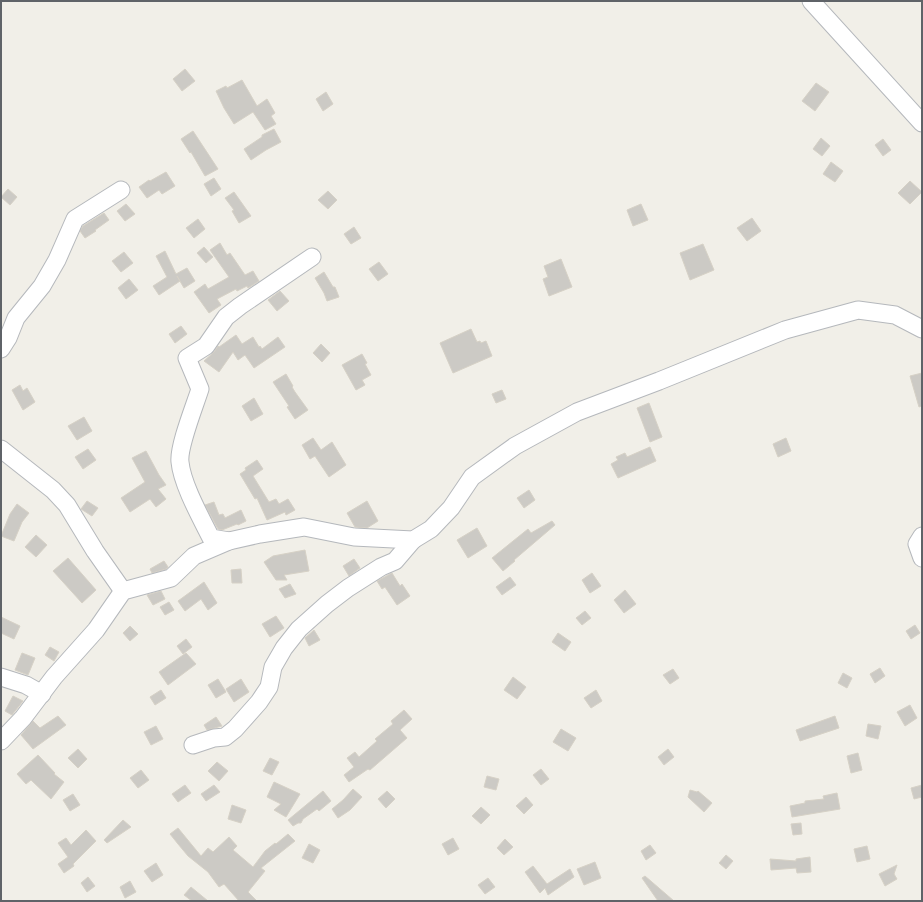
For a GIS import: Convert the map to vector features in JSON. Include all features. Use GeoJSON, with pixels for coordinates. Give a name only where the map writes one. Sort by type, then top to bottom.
{"type":"FeatureCollection","features":[{"type":"Feature","properties":{"kind":"street"},"geometry":{"type":"LineString","coordinates":[[811,1],[863,56],[922,123]]}},
{"type":"Feature","properties":{"kind":"street"},"geometry":{"type":"LineString","coordinates":[[1,349],[8,338],[16,318],[42,286],[57,260],[75,219],[121,190]]}},
{"type":"Feature","properties":{"kind":"street"},"geometry":{"type":"LineString","coordinates":[[229,541],[210,538],[183,478],[179,461],[200,389],[187,358],[206,346],[226,317],[312,257]]}},
{"type":"Feature","properties":{"kind":"street"},"geometry":{"type":"LineString","coordinates":[[193,745],[214,738],[225,737],[235,729],[259,702],[269,687],[273,668],[284,648],[299,629],[327,604],[348,588],[382,567],[395,561],[413,540],[432,529],[451,508],[472,477],[515,446],[577,412],[659,381],[785,330],[858,310],[895,315],[922,329]]}},
{"type":"Feature","properties":{"kind":"street"},"geometry":{"type":"LineString","coordinates":[[1,449],[53,490],[68,505],[95,551],[123,591]]}},
{"type":"Feature","properties":{"kind":"street"},"geometry":{"type":"LineString","coordinates":[[1,741],[23,718],[54,677],[96,630],[123,591],[171,578],[194,556],[229,541],[304,527],[354,537],[413,540]]}},
{"type":"Feature","properties":{"kind":"street"},"geometry":{"type":"LineString","coordinates":[[922,536],[917,544],[922,558]]}},
{"type":"Feature","properties":{"kind":"street"},"geometry":{"type":"LineString","coordinates":[[1,677],[26,685],[42,694]]}},
{"type":"Feature","properties":{"kind":"building"},"geometry":{"type":"Polygon","coordinates":[[[185,69],[195,81],[182,91],[173,79],[185,69]]]}},
{"type":"Feature","properties":{"kind":"building"},"geometry":{"type":"Polygon","coordinates":[[[242,80],[257,106],[267,99],[275,113],[271,116],[276,124],[265,130],[253,112],[234,124],[216,91],[226,86],[227,88],[242,80]]]}},
{"type":"Feature","properties":{"kind":"building"},"geometry":{"type":"Polygon","coordinates":[[[816,83],[829,92],[815,111],[802,101],[816,83]]]}},
{"type":"Feature","properties":{"kind":"building"},"geometry":{"type":"Polygon","coordinates":[[[326,92],[333,104],[323,111],[316,99],[326,92]]]}},
{"type":"Feature","properties":{"kind":"building"},"geometry":{"type":"Polygon","coordinates":[[[274,129],[281,142],[251,160],[244,149],[262,137],[262,135],[274,129]]]}},
{"type":"Feature","properties":{"kind":"building"},"geometry":{"type":"Polygon","coordinates":[[[193,131],[218,169],[205,176],[191,152],[190,153],[181,139],[193,131]]]}},
{"type":"Feature","properties":{"kind":"building"},"geometry":{"type":"Polygon","coordinates":[[[821,138],[830,146],[822,156],[813,149],[821,138]]]}},
{"type":"Feature","properties":{"kind":"building"},"geometry":{"type":"Polygon","coordinates":[[[883,139],[891,150],[883,156],[875,145],[883,139]]]}},
{"type":"Feature","properties":{"kind":"building"},"geometry":{"type":"Polygon","coordinates":[[[831,162],[843,171],[835,182],[823,174],[831,162]]]}},
{"type":"Feature","properties":{"kind":"building"},"geometry":{"type":"Polygon","coordinates":[[[166,172],[175,186],[162,194],[159,190],[147,198],[139,187],[149,180],[150,181],[166,172]]]}},
{"type":"Feature","properties":{"kind":"building"},"geometry":{"type":"Polygon","coordinates":[[[214,178],[221,189],[211,196],[204,184],[214,178]]]}},
{"type":"Feature","properties":{"kind":"building"},"geometry":{"type":"Polygon","coordinates":[[[910,181],[922,192],[910,204],[898,193],[910,181]]]}},
{"type":"Feature","properties":{"kind":"building"},"geometry":{"type":"Polygon","coordinates":[[[8,189],[17,197],[10,205],[1,197],[8,189]]]}},
{"type":"Feature","properties":{"kind":"building"},"geometry":{"type":"Polygon","coordinates":[[[328,191],[337,200],[328,209],[318,200],[328,191]]]}},
{"type":"Feature","properties":{"kind":"building"},"geometry":{"type":"Polygon","coordinates":[[[234,192],[251,216],[239,223],[232,211],[234,210],[225,198],[234,192]]]}},
{"type":"Feature","properties":{"kind":"building"},"geometry":{"type":"Polygon","coordinates":[[[126,204],[135,214],[125,221],[117,211],[126,204]]]}},
{"type":"Feature","properties":{"kind":"building"},"geometry":{"type":"Polygon","coordinates":[[[641,204],[648,220],[633,226],[627,210],[641,204]]]}},
{"type":"Feature","properties":{"kind":"building"},"geometry":{"type":"Polygon","coordinates":[[[104,213],[109,220],[85,238],[80,231],[83,226],[104,213]]]}},
{"type":"Feature","properties":{"kind":"building"},"geometry":{"type":"Polygon","coordinates":[[[752,218],[761,231],[747,241],[737,228],[752,218]]]}},
{"type":"Feature","properties":{"kind":"building"},"geometry":{"type":"Polygon","coordinates":[[[198,219],[205,229],[194,238],[186,228],[198,219]]]}},
{"type":"Feature","properties":{"kind":"building"},"geometry":{"type":"Polygon","coordinates":[[[354,227],[361,238],[351,244],[344,234],[354,227]]]}},
{"type":"Feature","properties":{"kind":"building"},"geometry":{"type":"Polygon","coordinates":[[[220,243],[227,255],[230,253],[245,275],[253,271],[259,281],[248,288],[247,286],[237,291],[236,289],[217,299],[221,305],[209,313],[194,292],[205,284],[208,289],[229,277],[210,250],[220,243]]]}},
{"type":"Feature","properties":{"kind":"building"},"geometry":{"type":"Polygon","coordinates":[[[703,244],[714,270],[690,280],[680,253],[703,244]]]}},
{"type":"Feature","properties":{"kind":"building"},"geometry":{"type":"Polygon","coordinates":[[[204,247],[213,257],[206,263],[197,253],[204,247]]]}},
{"type":"Feature","properties":{"kind":"building"},"geometry":{"type":"Polygon","coordinates":[[[165,251],[176,274],[187,268],[195,281],[184,288],[180,281],[159,295],[153,286],[167,277],[156,256],[165,251]]]}},
{"type":"Feature","properties":{"kind":"building"},"geometry":{"type":"Polygon","coordinates":[[[124,252],[133,263],[121,272],[112,261],[124,252]]]}},
{"type":"Feature","properties":{"kind":"building"},"geometry":{"type":"Polygon","coordinates":[[[561,259],[572,287],[549,296],[543,279],[548,277],[544,266],[561,259]]]}},
{"type":"Feature","properties":{"kind":"building"},"geometry":{"type":"Polygon","coordinates":[[[379,262],[388,274],[378,281],[369,269],[379,262]]]}},
{"type":"Feature","properties":{"kind":"building"},"geometry":{"type":"Polygon","coordinates":[[[324,272],[333,287],[335,287],[339,297],[327,301],[315,278],[324,272]]]}},
{"type":"Feature","properties":{"kind":"building"},"geometry":{"type":"Polygon","coordinates":[[[129,279],[138,290],[126,299],[118,288],[129,279]]]}},
{"type":"Feature","properties":{"kind":"building"},"geometry":{"type":"Polygon","coordinates":[[[280,291],[289,301],[277,311],[268,300],[280,291]]]}},
{"type":"Feature","properties":{"kind":"building"},"geometry":{"type":"Polygon","coordinates":[[[181,326],[187,334],[175,343],[169,334],[181,326]]]}},
{"type":"Feature","properties":{"kind":"building"},"geometry":{"type":"Polygon","coordinates":[[[471,329],[477,342],[480,341],[481,343],[486,341],[492,356],[453,373],[440,343],[471,329]]]}},
{"type":"Feature","properties":{"kind":"building"},"geometry":{"type":"Polygon","coordinates":[[[236,335],[242,344],[253,337],[262,349],[278,337],[285,347],[254,368],[245,355],[238,360],[233,352],[219,372],[204,361],[218,346],[219,347],[236,335]]]}},
{"type":"Feature","properties":{"kind":"building"},"geometry":{"type":"Polygon","coordinates":[[[321,344],[330,353],[322,362],[313,353],[321,344]]]}},
{"type":"Feature","properties":{"kind":"building"},"geometry":{"type":"Polygon","coordinates":[[[362,354],[371,375],[362,380],[365,385],[356,390],[342,365],[362,354]]]}},
{"type":"Feature","properties":{"kind":"building"},"geometry":{"type":"Polygon","coordinates":[[[922,373],[922,406],[919,407],[910,376],[922,373]]]}},
{"type":"Feature","properties":{"kind":"building"},"geometry":{"type":"Polygon","coordinates":[[[286,374],[295,392],[308,410],[295,419],[287,407],[289,406],[273,382],[286,374]]]}},
{"type":"Feature","properties":{"kind":"building"},"geometry":{"type":"Polygon","coordinates":[[[20,385],[23,391],[27,388],[35,402],[23,410],[12,390],[20,385]]]}},
{"type":"Feature","properties":{"kind":"building"},"geometry":{"type":"Polygon","coordinates":[[[502,390],[506,399],[496,403],[492,394],[502,390]]]}},
{"type":"Feature","properties":{"kind":"building"},"geometry":{"type":"Polygon","coordinates":[[[254,398],[263,414],[251,421],[242,406],[254,398]]]}},
{"type":"Feature","properties":{"kind":"building"},"geometry":{"type":"Polygon","coordinates":[[[649,403],[662,437],[650,442],[637,408],[649,403]]]}},
{"type":"Feature","properties":{"kind":"building"},"geometry":{"type":"Polygon","coordinates":[[[84,417],[92,431],[77,440],[68,426],[84,417]]]}},
{"type":"Feature","properties":{"kind":"building"},"geometry":{"type":"Polygon","coordinates":[[[313,438],[321,450],[332,442],[346,465],[329,477],[315,456],[310,459],[302,445],[313,438]]]}},
{"type":"Feature","properties":{"kind":"building"},"geometry":{"type":"Polygon","coordinates":[[[786,438],[791,451],[778,457],[773,444],[786,438]]]}},
{"type":"Feature","properties":{"kind":"building"},"geometry":{"type":"Polygon","coordinates":[[[650,447],[656,461],[618,478],[611,464],[618,460],[616,457],[625,453],[627,457],[650,447]]]}},
{"type":"Feature","properties":{"kind":"building"},"geometry":{"type":"Polygon","coordinates":[[[88,449],[96,460],[83,469],[75,457],[88,449]]]}},
{"type":"Feature","properties":{"kind":"building"},"geometry":{"type":"Polygon","coordinates":[[[146,451],[166,485],[158,489],[166,499],[156,507],[150,499],[130,512],[121,498],[145,482],[132,458],[146,451]]]}},
{"type":"Feature","properties":{"kind":"building"},"geometry":{"type":"Polygon","coordinates":[[[257,460],[263,469],[253,476],[269,502],[276,499],[279,504],[288,499],[295,510],[286,515],[285,512],[267,520],[257,498],[255,499],[240,474],[246,470],[245,468],[257,460]]]}},
{"type":"Feature","properties":{"kind":"building"},"geometry":{"type":"Polygon","coordinates":[[[529,490],[535,500],[524,508],[517,498],[529,490]]]}},
{"type":"Feature","properties":{"kind":"building"},"geometry":{"type":"Polygon","coordinates":[[[87,501],[98,508],[92,516],[81,509],[87,501]]]}},
{"type":"Feature","properties":{"kind":"building"},"geometry":{"type":"Polygon","coordinates":[[[367,501],[378,521],[367,528],[355,527],[347,513],[367,501]]]}},
{"type":"Feature","properties":{"kind":"building"},"geometry":{"type":"Polygon","coordinates":[[[214,502],[219,515],[223,514],[225,518],[241,510],[246,521],[222,530],[218,529],[205,505],[214,502]]]}},
{"type":"Feature","properties":{"kind":"building"},"geometry":{"type":"Polygon","coordinates":[[[17,504],[29,513],[22,522],[14,541],[1,536],[10,514],[17,504]]]}},
{"type":"Feature","properties":{"kind":"building"},"geometry":{"type":"Polygon","coordinates":[[[552,521],[555,525],[503,571],[492,558],[528,529],[531,533],[552,521]]]}},
{"type":"Feature","properties":{"kind":"building"},"geometry":{"type":"Polygon","coordinates":[[[477,528],[487,546],[468,558],[457,540],[477,528]]]}},
{"type":"Feature","properties":{"kind":"building"},"geometry":{"type":"Polygon","coordinates":[[[36,535],[47,545],[36,557],[25,547],[36,535]]]}},
{"type":"Feature","properties":{"kind":"building"},"geometry":{"type":"Polygon","coordinates":[[[305,550],[309,571],[284,575],[287,580],[276,580],[264,562],[273,556],[305,550]]]}},
{"type":"Feature","properties":{"kind":"building"},"geometry":{"type":"Polygon","coordinates":[[[68,558],[96,590],[82,603],[53,571],[68,558]]]}},
{"type":"Feature","properties":{"kind":"building"},"geometry":{"type":"Polygon","coordinates":[[[354,559],[360,568],[349,576],[343,566],[354,559]]]}},
{"type":"Feature","properties":{"kind":"building"},"geometry":{"type":"Polygon","coordinates":[[[164,561],[168,567],[166,569],[152,573],[150,569],[164,561]]]}},
{"type":"Feature","properties":{"kind":"building"},"geometry":{"type":"Polygon","coordinates":[[[241,569],[242,583],[232,583],[231,570],[241,569]]]}},
{"type":"Feature","properties":{"kind":"building"},"geometry":{"type":"Polygon","coordinates":[[[392,573],[400,586],[402,584],[410,596],[397,605],[385,587],[382,589],[377,581],[392,573]]]}},
{"type":"Feature","properties":{"kind":"building"},"geometry":{"type":"Polygon","coordinates":[[[592,573],[601,586],[590,593],[582,580],[592,573]]]}},
{"type":"Feature","properties":{"kind":"building"},"geometry":{"type":"Polygon","coordinates":[[[510,577],[516,585],[502,595],[496,587],[510,577]]]}},
{"type":"Feature","properties":{"kind":"building"},"geometry":{"type":"Polygon","coordinates":[[[204,582],[217,603],[208,610],[201,599],[185,611],[178,601],[204,582]]]}},
{"type":"Feature","properties":{"kind":"building"},"geometry":{"type":"Polygon","coordinates":[[[290,584],[296,594],[285,598],[279,589],[290,584]]]}},
{"type":"Feature","properties":{"kind":"building"},"geometry":{"type":"Polygon","coordinates":[[[625,590],[636,604],[624,613],[614,600],[625,590]]]}},
{"type":"Feature","properties":{"kind":"building"},"geometry":{"type":"Polygon","coordinates":[[[161,591],[165,599],[153,605],[147,595],[161,591]]]}},
{"type":"Feature","properties":{"kind":"building"},"geometry":{"type":"Polygon","coordinates":[[[169,602],[174,610],[165,615],[160,607],[169,602]]]}},
{"type":"Feature","properties":{"kind":"building"},"geometry":{"type":"Polygon","coordinates":[[[585,611],[591,618],[582,625],[576,618],[585,611]]]}},
{"type":"Feature","properties":{"kind":"building"},"geometry":{"type":"Polygon","coordinates":[[[276,616],[284,628],[270,637],[262,624],[276,616]]]}},
{"type":"Feature","properties":{"kind":"building"},"geometry":{"type":"Polygon","coordinates":[[[1,617],[20,626],[14,639],[1,633],[1,617]]]}},
{"type":"Feature","properties":{"kind":"building"},"geometry":{"type":"Polygon","coordinates":[[[915,625],[920,633],[911,639],[906,631],[915,625]]]}},
{"type":"Feature","properties":{"kind":"building"},"geometry":{"type":"Polygon","coordinates":[[[130,626],[138,634],[130,641],[123,633],[130,626]]]}},
{"type":"Feature","properties":{"kind":"building"},"geometry":{"type":"Polygon","coordinates":[[[314,630],[320,640],[309,646],[305,638],[314,630]]]}},
{"type":"Feature","properties":{"kind":"building"},"geometry":{"type":"Polygon","coordinates":[[[558,633],[571,642],[565,651],[552,642],[558,633]]]}},
{"type":"Feature","properties":{"kind":"building"},"geometry":{"type":"Polygon","coordinates":[[[186,639],[192,647],[183,654],[177,646],[186,639]]]}},
{"type":"Feature","properties":{"kind":"building"},"geometry":{"type":"Polygon","coordinates":[[[50,647],[59,652],[54,661],[45,655],[50,647]]]}},
{"type":"Feature","properties":{"kind":"building"},"geometry":{"type":"Polygon","coordinates":[[[22,653],[35,658],[28,675],[15,670],[22,653]]]}},
{"type":"Feature","properties":{"kind":"building"},"geometry":{"type":"Polygon","coordinates":[[[186,653],[196,664],[168,685],[159,672],[186,653]]]}},
{"type":"Feature","properties":{"kind":"building"},"geometry":{"type":"Polygon","coordinates":[[[880,668],[885,676],[875,683],[870,674],[880,668]]]}},
{"type":"Feature","properties":{"kind":"building"},"geometry":{"type":"Polygon","coordinates":[[[673,669],[679,678],[670,684],[663,675],[673,669]]]}},
{"type":"Feature","properties":{"kind":"building"},"geometry":{"type":"Polygon","coordinates":[[[843,673],[852,678],[847,688],[838,683],[843,673]]]}},
{"type":"Feature","properties":{"kind":"building"},"geometry":{"type":"Polygon","coordinates":[[[513,677],[526,687],[517,699],[504,690],[513,677]]]}},
{"type":"Feature","properties":{"kind":"building"},"geometry":{"type":"Polygon","coordinates":[[[218,679],[226,692],[216,698],[208,685],[218,679]]]}},
{"type":"Feature","properties":{"kind":"building"},"geometry":{"type":"Polygon","coordinates":[[[241,679],[249,692],[234,702],[226,689],[241,679]]]}},
{"type":"Feature","properties":{"kind":"building"},"geometry":{"type":"Polygon","coordinates":[[[161,690],[166,698],[155,705],[150,697],[161,690]]]}},
{"type":"Feature","properties":{"kind":"building"},"geometry":{"type":"Polygon","coordinates":[[[596,690],[602,701],[591,708],[584,698],[596,690]]]}},
{"type":"Feature","properties":{"kind":"building"},"geometry":{"type":"Polygon","coordinates":[[[13,696],[23,701],[12,715],[5,711],[13,696]]]}},
{"type":"Feature","properties":{"kind":"building"},"geometry":{"type":"Polygon","coordinates":[[[910,705],[917,718],[905,726],[897,712],[910,705]]]}},
{"type":"Feature","properties":{"kind":"building"},"geometry":{"type":"Polygon","coordinates":[[[404,710],[412,719],[400,730],[407,738],[370,770],[368,769],[349,782],[344,775],[354,767],[347,758],[355,752],[359,757],[377,741],[375,739],[393,724],[391,721],[404,710]]]}},
{"type":"Feature","properties":{"kind":"building"},"geometry":{"type":"Polygon","coordinates":[[[58,716],[66,725],[33,749],[21,735],[33,721],[40,728],[58,716]]]}},
{"type":"Feature","properties":{"kind":"building"},"geometry":{"type":"Polygon","coordinates":[[[835,716],[839,728],[800,741],[796,730],[835,716]]]}},
{"type":"Feature","properties":{"kind":"building"},"geometry":{"type":"Polygon","coordinates":[[[216,717],[222,726],[207,730],[204,725],[216,717]]]}},
{"type":"Feature","properties":{"kind":"building"},"geometry":{"type":"Polygon","coordinates":[[[868,724],[881,726],[878,739],[866,736],[868,724]]]}},
{"type":"Feature","properties":{"kind":"building"},"geometry":{"type":"Polygon","coordinates":[[[156,726],[163,739],[151,745],[144,732],[156,726]]]}},
{"type":"Feature","properties":{"kind":"building"},"geometry":{"type":"Polygon","coordinates":[[[561,729],[576,738],[568,751],[553,742],[561,729]]]}},
{"type":"Feature","properties":{"kind":"building"},"geometry":{"type":"Polygon","coordinates":[[[78,749],[87,759],[78,768],[68,758],[78,749]]]}},
{"type":"Feature","properties":{"kind":"building"},"geometry":{"type":"Polygon","coordinates":[[[668,749],[674,757],[664,765],[658,757],[668,749]]]}},
{"type":"Feature","properties":{"kind":"building"},"geometry":{"type":"Polygon","coordinates":[[[858,753],[862,770],[851,773],[847,756],[858,753]]]}},
{"type":"Feature","properties":{"kind":"building"},"geometry":{"type":"Polygon","coordinates":[[[38,755],[55,773],[54,774],[64,782],[51,799],[31,780],[26,784],[17,774],[38,755]]]}},
{"type":"Feature","properties":{"kind":"building"},"geometry":{"type":"Polygon","coordinates":[[[270,758],[279,762],[272,775],[263,771],[270,758]]]}},
{"type":"Feature","properties":{"kind":"building"},"geometry":{"type":"Polygon","coordinates":[[[217,762],[228,771],[219,781],[208,771],[217,762]]]}},
{"type":"Feature","properties":{"kind":"building"},"geometry":{"type":"Polygon","coordinates":[[[541,769],[549,779],[541,785],[533,775],[541,769]]]}},
{"type":"Feature","properties":{"kind":"building"},"geometry":{"type":"Polygon","coordinates":[[[141,770],[149,780],[138,788],[130,778],[141,770]]]}},
{"type":"Feature","properties":{"kind":"building"},"geometry":{"type":"Polygon","coordinates":[[[487,776],[499,779],[496,790],[484,787],[487,776]]]}},
{"type":"Feature","properties":{"kind":"building"},"geometry":{"type":"Polygon","coordinates":[[[274,782],[300,794],[286,817],[274,810],[281,804],[267,797],[274,782]]]}},
{"type":"Feature","properties":{"kind":"building"},"geometry":{"type":"Polygon","coordinates":[[[185,785],[191,793],[178,802],[172,794],[185,785]]]}},
{"type":"Feature","properties":{"kind":"building"},"geometry":{"type":"Polygon","coordinates":[[[214,785],[220,792],[206,801],[201,794],[214,785]]]}},
{"type":"Feature","properties":{"kind":"building"},"geometry":{"type":"Polygon","coordinates":[[[922,785],[922,797],[914,799],[911,788],[922,785]]]}},
{"type":"Feature","properties":{"kind":"building"},"geometry":{"type":"Polygon","coordinates":[[[353,789],[362,797],[350,810],[338,818],[332,809],[353,789]]]}},
{"type":"Feature","properties":{"kind":"building"},"geometry":{"type":"Polygon","coordinates":[[[690,790],[698,791],[712,803],[704,812],[688,797],[690,790]]]}},
{"type":"Feature","properties":{"kind":"building"},"geometry":{"type":"Polygon","coordinates":[[[323,791],[331,801],[319,811],[317,809],[303,819],[301,823],[293,826],[288,820],[323,791]]]}},
{"type":"Feature","properties":{"kind":"building"},"geometry":{"type":"Polygon","coordinates":[[[387,791],[395,799],[386,808],[378,799],[387,791]]]}},
{"type":"Feature","properties":{"kind":"building"},"geometry":{"type":"Polygon","coordinates":[[[837,793],[840,809],[792,817],[790,806],[805,803],[805,801],[824,799],[823,796],[837,793]]]}},
{"type":"Feature","properties":{"kind":"building"},"geometry":{"type":"Polygon","coordinates":[[[73,794],[80,805],[70,811],[63,800],[73,794]]]}},
{"type":"Feature","properties":{"kind":"building"},"geometry":{"type":"Polygon","coordinates":[[[526,797],[533,805],[524,814],[516,806],[526,797]]]}},
{"type":"Feature","properties":{"kind":"building"},"geometry":{"type":"Polygon","coordinates":[[[232,805],[246,810],[241,823],[228,819],[232,805]]]}},
{"type":"Feature","properties":{"kind":"building"},"geometry":{"type":"Polygon","coordinates":[[[481,807],[490,815],[481,824],[472,816],[481,807]]]}},
{"type":"Feature","properties":{"kind":"building"},"geometry":{"type":"Polygon","coordinates":[[[123,820],[131,827],[107,843],[104,840],[123,820]]]}},
{"type":"Feature","properties":{"kind":"building"},"geometry":{"type":"Polygon","coordinates":[[[801,823],[802,834],[793,835],[791,824],[801,823]]]}},
{"type":"Feature","properties":{"kind":"building"},"geometry":{"type":"Polygon","coordinates":[[[178,828],[201,856],[208,848],[213,852],[229,837],[237,846],[233,850],[253,867],[265,851],[288,834],[295,841],[261,868],[265,871],[248,892],[257,901],[239,901],[224,884],[219,887],[208,872],[188,856],[170,834],[178,828]]]}},
{"type":"Feature","properties":{"kind":"building"},"geometry":{"type":"Polygon","coordinates":[[[86,830],[96,841],[73,864],[74,866],[64,873],[58,864],[68,857],[58,843],[66,838],[71,845],[86,830]]]}},
{"type":"Feature","properties":{"kind":"building"},"geometry":{"type":"Polygon","coordinates":[[[453,838],[459,849],[448,855],[442,844],[453,838]]]}},
{"type":"Feature","properties":{"kind":"building"},"geometry":{"type":"Polygon","coordinates":[[[505,839],[513,847],[504,855],[497,848],[505,839]]]}},
{"type":"Feature","properties":{"kind":"building"},"geometry":{"type":"Polygon","coordinates":[[[309,844],[320,850],[313,863],[302,858],[309,844]]]}},
{"type":"Feature","properties":{"kind":"building"},"geometry":{"type":"Polygon","coordinates":[[[650,845],[656,853],[646,860],[641,851],[650,845]]]}},
{"type":"Feature","properties":{"kind":"building"},"geometry":{"type":"Polygon","coordinates":[[[867,846],[870,859],[857,862],[854,849],[867,846]]]}},
{"type":"Feature","properties":{"kind":"building"},"geometry":{"type":"Polygon","coordinates":[[[726,855],[733,861],[726,869],[719,863],[726,855]]]}},
{"type":"Feature","properties":{"kind":"building"},"geometry":{"type":"Polygon","coordinates":[[[810,857],[811,872],[797,873],[796,868],[771,870],[770,859],[796,861],[796,859],[810,857]]]}},
{"type":"Feature","properties":{"kind":"building"},"geometry":{"type":"Polygon","coordinates":[[[595,862],[601,878],[584,885],[577,869],[595,862]]]}},
{"type":"Feature","properties":{"kind":"building"},"geometry":{"type":"Polygon","coordinates":[[[156,863],[163,875],[152,882],[144,871],[156,863]]]}},
{"type":"Feature","properties":{"kind":"building"},"geometry":{"type":"Polygon","coordinates":[[[897,865],[894,874],[897,879],[885,886],[879,874],[897,865]]]}},
{"type":"Feature","properties":{"kind":"building"},"geometry":{"type":"Polygon","coordinates":[[[533,866],[547,884],[570,869],[574,877],[548,895],[545,888],[540,893],[525,872],[533,866]]]}},
{"type":"Feature","properties":{"kind":"building"},"geometry":{"type":"Polygon","coordinates":[[[645,876],[674,901],[658,901],[642,878],[645,876]]]}},
{"type":"Feature","properties":{"kind":"building"},"geometry":{"type":"Polygon","coordinates":[[[88,877],[95,886],[87,892],[81,883],[88,877]]]}},
{"type":"Feature","properties":{"kind":"building"},"geometry":{"type":"Polygon","coordinates":[[[488,878],[495,887],[485,894],[478,885],[488,878]]]}},
{"type":"Feature","properties":{"kind":"building"},"geometry":{"type":"Polygon","coordinates":[[[130,881],[136,892],[125,898],[120,887],[130,881]]]}},
{"type":"Feature","properties":{"kind":"building"},"geometry":{"type":"Polygon","coordinates":[[[191,887],[208,901],[192,901],[184,895],[191,887]]]}}]}
